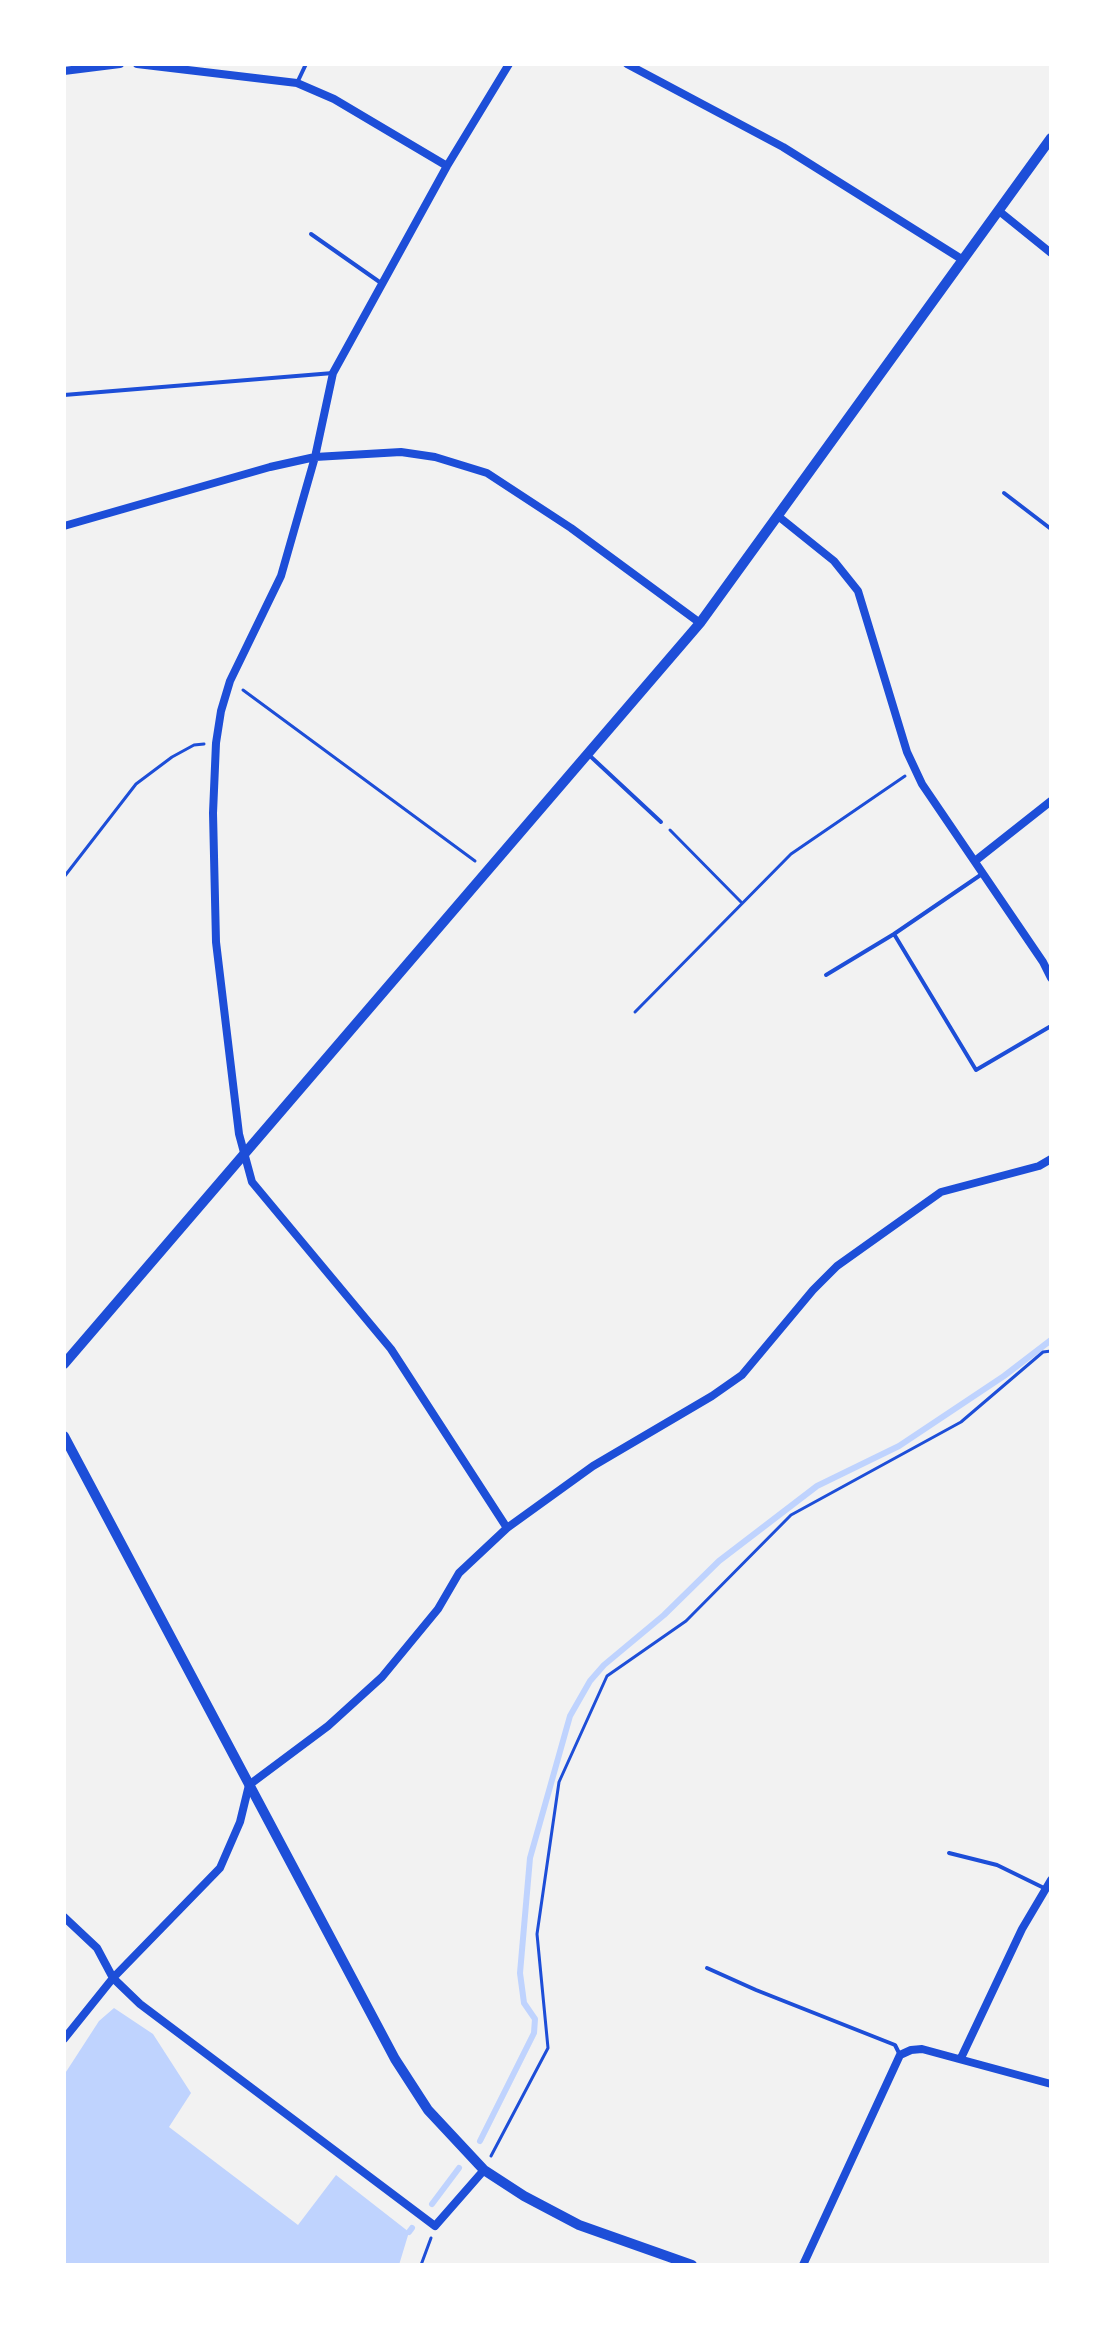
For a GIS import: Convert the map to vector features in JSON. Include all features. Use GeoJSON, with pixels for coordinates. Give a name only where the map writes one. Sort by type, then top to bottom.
{"type":"FeatureCollection","features":[{"type":"Feature","properties":{"kind":"street"},"geometry":{"type":"LineString","coordinates":[[64,71],[120,64]]}},
{"type":"Feature","properties":{"kind":"street"},"geometry":{"type":"LineString","coordinates":[[137,64],[297,83],[334,99],[447,166]]}},
{"type":"Feature","properties":{"kind":"street"},"geometry":{"type":"LineString","coordinates":[[507,1528],[391,1349],[252,1182],[239,1134],[216,942],[213,813],[216,743],[221,711],[230,681],[281,576],[315,457],[333,373],[447,166],[509,64]]}},
{"type":"Feature","properties":{"kind":"street"},"geometry":{"type":"LineString","coordinates":[[627,64],[783,147],[963,260]]}},
{"type":"Feature","properties":{"kind":"street"},"geometry":{"type":"LineString","coordinates":[[64,1364],[700,623],[1051,138]]}},
{"type":"Feature","properties":{"kind":"street"},"geometry":{"type":"LineString","coordinates":[[999,211],[1051,253]]}},
{"type":"Feature","properties":{"kind":"street"},"geometry":{"type":"LineString","coordinates":[[64,526],[315,457],[401,452],[435,457],[487,473],[571,528],[700,623]]}},
{"type":"Feature","properties":{"kind":"street"},"geometry":{"type":"LineString","coordinates":[[778,516],[834,561],[858,591],[915,770],[1051,978]]}},
{"type":"Feature","properties":{"kind":"street"},"geometry":{"type":"LineString","coordinates":[[975,861],[1051,801]]}},
{"type":"Feature","properties":{"kind":"street"},"geometry":{"type":"LineString","coordinates":[[64,2039],[113,1978],[220,1868],[240,1822],[249,1785],[328,1726],[382,1677],[438,1609],[459,1573],[507,1528],[593,1466],[742,1375],[837,1266],[941,1192],[1039,1166],[1051,1159]]}},
{"type":"Feature","properties":{"kind":"street"},"geometry":{"type":"LineString","coordinates":[[64,1436],[395,2059],[428,2110],[484,2170],[524,2196],[579,2225],[692,2265]]}},
{"type":"Feature","properties":{"kind":"street"},"geometry":{"type":"LineString","coordinates":[[961,2058],[1022,1929],[1051,1880]]}},
{"type":"Feature","properties":{"kind":"street"},"geometry":{"type":"LineString","coordinates":[[64,1917],[97,1948],[113,1978],[140,2004],[435,2226],[484,2170]]}},
{"type":"Feature","properties":{"kind":"street"},"geometry":{"type":"LineString","coordinates":[[803,2265],[900,2055],[922,2049],[1051,2084]]}},
{"type":"Feature","properties":{"kind":"lane"},"geometry":{"type":"LineString","coordinates":[[297,83],[306,64]]}},
{"type":"Feature","properties":{"kind":"lane"},"geometry":{"type":"LineString","coordinates":[[311,234],[383,285]]}},
{"type":"Feature","properties":{"kind":"lane"},"geometry":{"type":"LineString","coordinates":[[64,395],[333,373]]}},
{"type":"Feature","properties":{"kind":"lane"},"geometry":{"type":"LineString","coordinates":[[1004,493],[1051,529]]}},
{"type":"Feature","properties":{"kind":"lane"},"geometry":{"type":"LineString","coordinates":[[589,755],[661,822]]}},
{"type":"Feature","properties":{"kind":"lane"},"geometry":{"type":"LineString","coordinates":[[826,975],[894,934],[983,873]]}},
{"type":"Feature","properties":{"kind":"lane"},"geometry":{"type":"LineString","coordinates":[[894,934],[976,1070],[1051,1026]]}},
{"type":"Feature","properties":{"kind":"lane"},"geometry":{"type":"LineString","coordinates":[[949,1853],[997,1865],[1047,1890]]}},
{"type":"Feature","properties":{"kind":"lane"},"geometry":{"type":"LineString","coordinates":[[707,1968],[895,2045],[900,2055]]}},
{"type":"Feature","properties":{"kind":"path"},"geometry":{"type":"LineString","coordinates":[[230,681],[489,871]]}},
{"type":"Feature","properties":{"kind":"path"},"geometry":{"type":"LineString","coordinates":[[64,877],[136,784],[194,745],[216,743]]}},
{"type":"Feature","properties":{"kind":"path"},"geometry":{"type":"LineString","coordinates":[[635,1012],[791,854],[915,770]]}},
{"type":"Feature","properties":{"kind":"path"},"geometry":{"type":"LineString","coordinates":[[661,822],[742,903]]}},
{"type":"Feature","properties":{"kind":"path"},"geometry":{"type":"LineString","coordinates":[[484,2170],[548,2048],[537,1934],[559,1782],[607,1676],[686,1621],[791,1515],[961,1422],[1043,1352],[1051,1351]]}},
{"type":"Feature","properties":{"kind":"path"},"geometry":{"type":"LineString","coordinates":[[421,2265],[435,2226]]}},
{"type":"Feature","properties":{"kind":"water"},"geometry":{"type":"Polygon","coordinates":[[[114,2008],[153,2034],[191,2093],[169,2127],[298,2225],[336,2175],[409,2232],[399,2265],[64,2265],[64,2075],[99,2021],[114,2008]]]}},
{"type":"Feature","properties":{"kind":"waterway"},"geometry":{"type":"LineString","coordinates":[[480,2141],[534,2033],[535,2019],[524,2003],[520,1973],[530,1858],[570,1716],[590,1681],[719,1561],[817,1486],[899,1446],[1004,1376],[1051,1340]]}},
{"type":"Feature","properties":{"kind":"waterway"},"geometry":{"type":"LineString","coordinates":[[432,2204],[459,2168]]}},
{"type":"Feature","properties":{"kind":"waterway"},"geometry":{"type":"LineString","coordinates":[[409,2232],[412,2228]]}}]}
